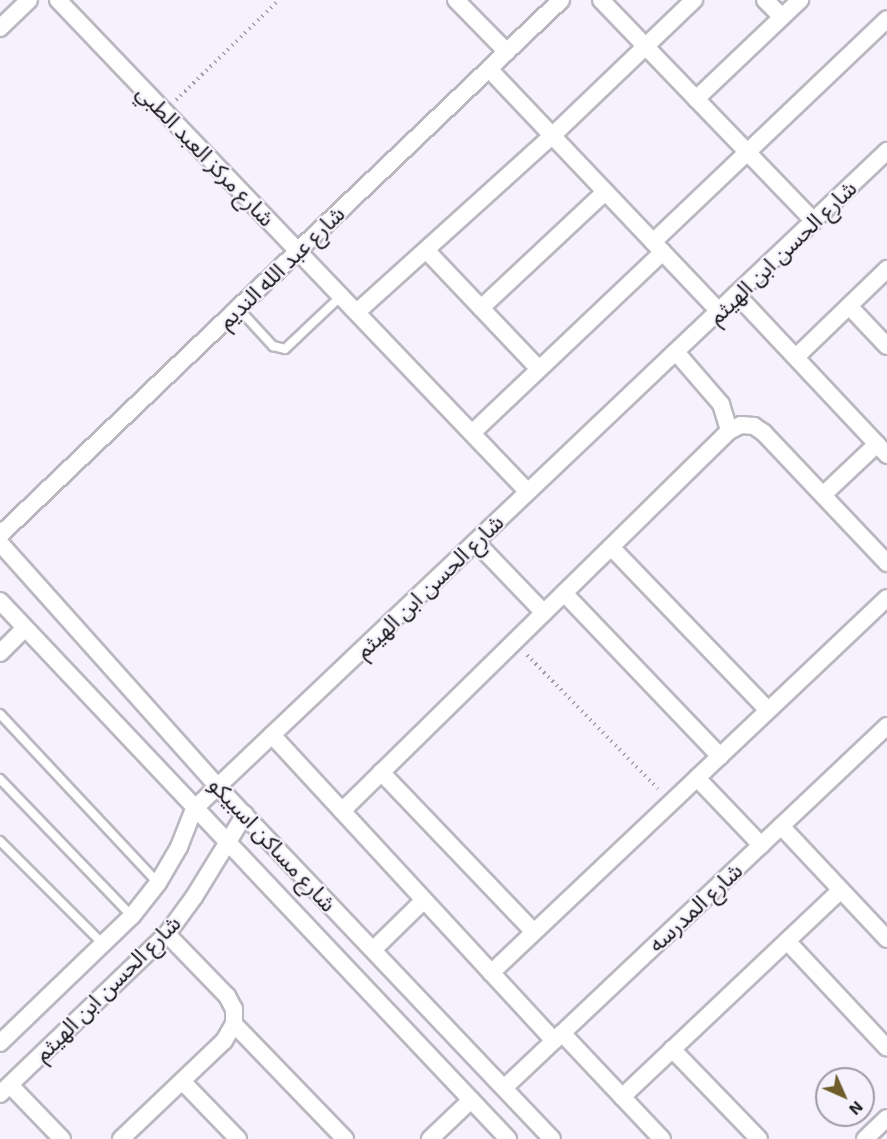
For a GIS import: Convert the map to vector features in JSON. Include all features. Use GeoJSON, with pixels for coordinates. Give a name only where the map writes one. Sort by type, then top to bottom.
{"type":"FeatureCollection","features":[{"type":"Feature","properties":{"kind":"street"},"geometry":{"type":"LineString","coordinates":[[0,28],[29,0]]}},
{"type":"Feature","properties":{"kind":"street","name":"شارع مركز العبد الطبي"},"geometry":{"type":"LineString","coordinates":[[58,0],[528,492]]}},
{"type":"Feature","properties":{"kind":"street"},"geometry":{"type":"LineString","coordinates":[[456,0],[507,52]]}},
{"type":"Feature","properties":{"kind":"street","name":"شارع عبد الله النديم"},"geometry":{"type":"LineString","coordinates":[[0,535],[561,0]]}},
{"type":"Feature","properties":{"kind":"street"},"geometry":{"type":"LineString","coordinates":[[601,0],[814,221]]}},
{"type":"Feature","properties":{"kind":"street"},"geometry":{"type":"LineString","coordinates":[[357,312],[552,136],[694,0]]}},
{"type":"Feature","properties":{"kind":"street"},"geometry":{"type":"LineString","coordinates":[[765,0],[782,17]]}},
{"type":"Feature","properties":{"kind":"street"},"geometry":{"type":"LineString","coordinates":[[696,99],[800,0]]}},
{"type":"Feature","properties":{"kind":"street"},"geometry":{"type":"LineString","coordinates":[[472,433],[539,369],[747,152],[887,19]]}},
{"type":"Feature","properties":{"kind":"street"},"geometry":{"type":"LineString","coordinates":[[489,69],[719,311]]}},
{"type":"Feature","properties":{"kind":"street","name":"شارع الحسن ابن الهيثم"},"geometry":{"type":"LineString","coordinates":[[0,1043],[132,915],[158,883],[179,847],[195,809],[887,151]]}},
{"type":"Feature","properties":{"kind":"street"},"geometry":{"type":"LineString","coordinates":[[481,308],[605,192]]}},
{"type":"Feature","properties":{"kind":"street"},"geometry":{"type":"LineString","coordinates":[[426,250],[539,369]]}},
{"type":"Feature","properties":{"kind":"street"},"geometry":{"type":"LineString","coordinates":[[796,357],[887,269]]}},
{"type":"Feature","properties":{"kind":"street"},"geometry":{"type":"LineString","coordinates":[[736,294],[882,449],[823,495]]}},
{"type":"Feature","properties":{"kind":"street"},"geometry":{"type":"LineString","coordinates":[[849,306],[887,346]]}},
{"type":"Feature","properties":{"kind":"street"},"geometry":{"type":"LineString","coordinates":[[676,352],[721,404],[729,431]]}},
{"type":"Feature","properties":{"kind":"street"},"geometry":{"type":"LineString","coordinates":[[342,811],[729,431],[741,425],[754,426],[764,433],[887,563]]}},
{"type":"Feature","properties":{"kind":"street"},"geometry":{"type":"LineString","coordinates":[[476,542],[544,613]]}},
{"type":"Feature","properties":{"kind":"street","name":"شارع مساكن اسبيكو"},"geometry":{"type":"LineString","coordinates":[[0,543],[218,787],[552,1139]]}},
{"type":"Feature","properties":{"kind":"street"},"geometry":{"type":"LineString","coordinates":[[611,547],[768,710]]}},
{"type":"Feature","properties":{"kind":"street"},"geometry":{"type":"LineString","coordinates":[[564,593],[720,756]]}},
{"type":"Feature","properties":{"kind":"street"},"geometry":{"type":"LineString","coordinates":[[491,973],[887,598]]}},
{"type":"Feature","properties":{"kind":"street","name":"شارع مساكن اسبيكو"},"geometry":{"type":"LineString","coordinates":[[0,601],[507,1139]]}},
{"type":"Feature","properties":{"kind":"street"},"geometry":{"type":"LineString","coordinates":[[0,653],[25,627]]}},
{"type":"Feature","properties":{"kind":"street","name":"شارع المدرسه"},"geometry":{"type":"LineString","coordinates":[[504,1088],[887,726]]}},
{"type":"Feature","properties":{"kind":"street"},"geometry":{"type":"LineString","coordinates":[[273,735],[491,973],[622,1097],[662,1139]]}},
{"type":"Feature","properties":{"kind":"street"},"geometry":{"type":"LineString","coordinates":[[381,772],[534,932]]}},
{"type":"Feature","properties":{"kind":"street"},"geometry":{"type":"LineString","coordinates":[[698,778],[761,845]]}},
{"type":"Feature","properties":{"kind":"street","name":"شارع الحسن ابن الهيثم"},"geometry":{"type":"LineString","coordinates":[[5,1090],[166,934],[228,844],[245,814]]}},
{"type":"Feature","properties":{"kind":"street"},"geometry":{"type":"LineString","coordinates":[[781,826],[887,939]]}},
{"type":"Feature","properties":{"kind":"street"},"geometry":{"type":"LineString","coordinates":[[622,1097],[841,890]]}},
{"type":"Feature","properties":{"kind":"street"},"geometry":{"type":"LineString","coordinates":[[373,950],[424,900]]}},
{"type":"Feature","properties":{"kind":"street"},"geometry":{"type":"LineString","coordinates":[[121,1139],[224,1041],[234,1024],[234,1009],[227,996],[166,934]]}},
{"type":"Feature","properties":{"kind":"street"},"geometry":{"type":"LineString","coordinates":[[787,941],[887,1048]]}},
{"type":"Feature","properties":{"kind":"street"},"geometry":{"type":"LineString","coordinates":[[234,1024],[345,1139]]}},
{"type":"Feature","properties":{"kind":"street"},"geometry":{"type":"LineString","coordinates":[[672,1049],[759,1139]]}},
{"type":"Feature","properties":{"kind":"street"},"geometry":{"type":"LineString","coordinates":[[182,1081],[238,1139]]}},
{"type":"Feature","properties":{"kind":"street"},"geometry":{"type":"LineString","coordinates":[[5,1090],[62,1139]]}},
{"type":"Feature","properties":{"kind":"street"},"geometry":{"type":"LineString","coordinates":[[430,1139],[471,1100]]}},
{"type":"Feature","properties":{"kind":"street"},"geometry":{"type":"LineString","coordinates":[[865,1139],[887,1118]]}},
{"type":"Feature","properties":{"kind":"lane"},"geometry":{"type":"LineString","coordinates":[[238,308],[273,346],[285,350],[341,297]]}},
{"type":"Feature","properties":{"kind":"lane"},"geometry":{"type":"LineString","coordinates":[[0,714],[158,883]]}},
{"type":"Feature","properties":{"kind":"lane"},"geometry":{"type":"LineString","coordinates":[[0,779],[132,915]]}},
{"type":"Feature","properties":{"kind":"lane"},"geometry":{"type":"LineString","coordinates":[[0,841],[103,944]]}},
{"type":"Feature","properties":{"kind":"path"},"geometry":{"type":"LineString","coordinates":[[165,112],[279,0]]}},
{"type":"Feature","properties":{"kind":"path"},"geometry":{"type":"LineString","coordinates":[[514,642],[671,802]]}}]}
